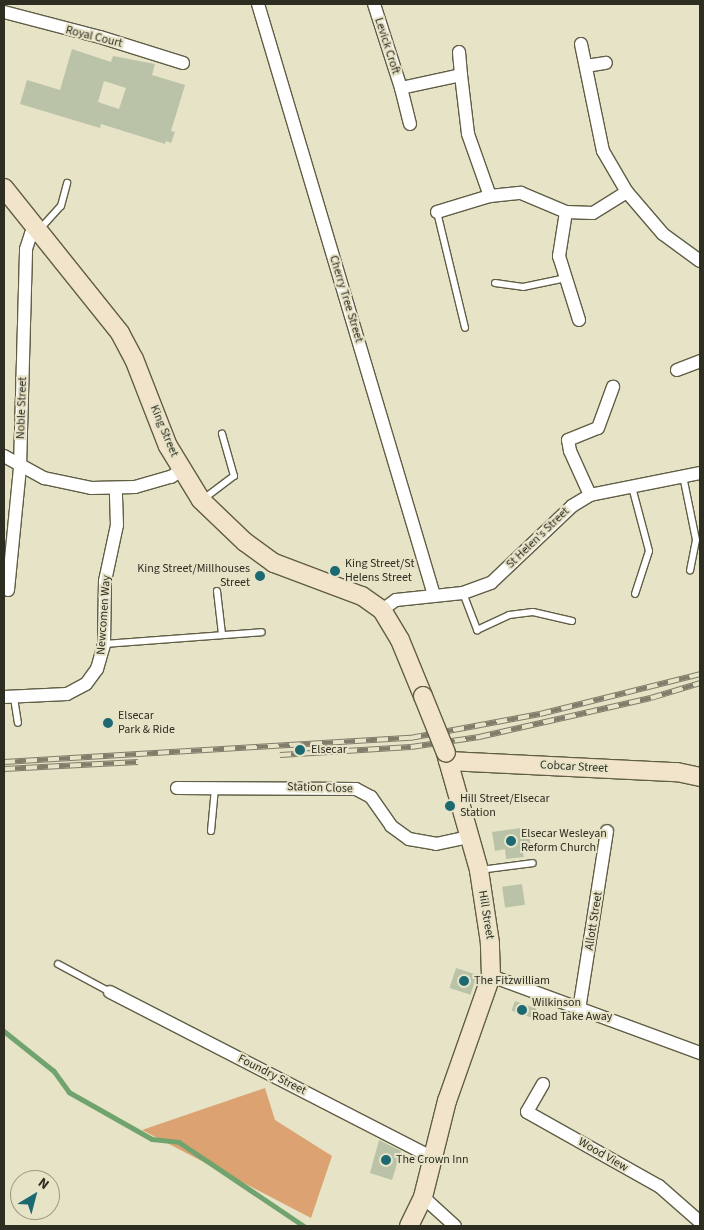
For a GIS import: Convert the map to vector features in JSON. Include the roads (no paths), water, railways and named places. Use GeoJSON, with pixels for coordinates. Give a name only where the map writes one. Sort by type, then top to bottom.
{"type":"FeatureCollection","features":[{"type":"Feature","properties":{"kind":"main road","name":"King Street"},"geometry":{"type":"LineString","coordinates":[[4,188],[120,333],[134,359],[181,470],[201,500],[245,542],[274,563],[362,596],[382,610]]}},
{"type":"Feature","properties":{"kind":"main road","name":"Hill Street"},"geometry":{"type":"LineString","coordinates":[[382,610],[400,640],[447,757],[478,870],[490,943],[491,976],[447,1101],[423,1197],[409,1226]]}},
{"type":"Feature","properties":{"kind":"main road","name":"Cobcar Street"},"geometry":{"type":"LineString","coordinates":[[447,757],[677,772],[700,777]]}},
{"type":"Feature","properties":{"kind":"street","name":"Cherry Tree Street"},"geometry":{"type":"LineString","coordinates":[[258,4],[434,595]]}},
{"type":"Feature","properties":{"kind":"street","name":"Levick Croft"},"geometry":{"type":"LineString","coordinates":[[374,4],[401,88],[410,124]]}},
{"type":"Feature","properties":{"kind":"street","name":"Royal Court"},"geometry":{"type":"LineString","coordinates":[[4,12],[100,37],[184,63]]}},
{"type":"Feature","properties":{"kind":"street"},"geometry":{"type":"LineString","coordinates":[[581,44],[603,151],[627,192],[663,234],[700,260]]}},
{"type":"Feature","properties":{"kind":"street"},"geometry":{"type":"LineString","coordinates":[[459,52],[468,134],[490,196]]}},
{"type":"Feature","properties":{"kind":"street"},"geometry":{"type":"LineString","coordinates":[[586,66],[606,63]]}},
{"type":"Feature","properties":{"kind":"street","name":"Levick Croft"},"geometry":{"type":"LineString","coordinates":[[401,88],[461,75]]}},
{"type":"Feature","properties":{"kind":"street"},"geometry":{"type":"LineString","coordinates":[[438,212],[490,196],[521,194],[566,212],[593,213],[627,192]]}},
{"type":"Feature","properties":{"kind":"street"},"geometry":{"type":"LineString","coordinates":[[566,212],[559,256],[579,320]]}},
{"type":"Feature","properties":{"kind":"street","name":"Noble Street"},"geometry":{"type":"LineString","coordinates":[[8,590],[20,467],[26,249],[31,234],[38,229]]}},
{"type":"Feature","properties":{"kind":"street"},"geometry":{"type":"LineString","coordinates":[[677,370],[700,361]]}},
{"type":"Feature","properties":{"kind":"street"},"geometry":{"type":"LineString","coordinates":[[590,494],[570,452],[568,440],[598,428],[613,387]]}},
{"type":"Feature","properties":{"kind":"street"},"geometry":{"type":"LineString","coordinates":[[4,456],[20,467],[62,483],[116,488],[157,481],[181,470]]}},
{"type":"Feature","properties":{"kind":"street","name":"St Helen's Street"},"geometry":{"type":"LineString","coordinates":[[382,610],[396,600],[463,593],[491,583],[572,506],[590,494],[700,473]]}},
{"type":"Feature","properties":{"kind":"street","name":"Newcomen Way"},"geometry":{"type":"LineString","coordinates":[[9,698],[52,697],[77,690],[86,684],[97,669],[104,644],[105,580],[118,514],[116,488]]}},
{"type":"Feature","properties":{"kind":"street","name":"Station Close"},"geometry":{"type":"LineString","coordinates":[[177,788],[356,789],[371,797],[392,826],[413,841],[436,844],[469,836]]}},
{"type":"Feature","properties":{"kind":"street","name":"Allott Street"},"geometry":{"type":"LineString","coordinates":[[579,1010],[607,831]]}},
{"type":"Feature","properties":{"kind":"street"},"geometry":{"type":"LineString","coordinates":[[491,976],[700,1053]]}},
{"type":"Feature","properties":{"kind":"street","name":"Foundry Street"},"geometry":{"type":"LineString","coordinates":[[110,992],[433,1158]]}},
{"type":"Feature","properties":{"kind":"street","name":"Wood View"},"geometry":{"type":"LineString","coordinates":[[543,1084],[527,1112],[659,1186],[698,1223]]}},
{"type":"Feature","properties":{"kind":"street"},"geometry":{"type":"LineString","coordinates":[[423,1197],[455,1226]]}},
{"type":"Feature","properties":{"kind":"lane"},"geometry":{"type":"LineString","coordinates":[[38,229],[61,206],[67,183]]}},
{"type":"Feature","properties":{"kind":"lane"},"geometry":{"type":"LineString","coordinates":[[438,212],[465,328]]}},
{"type":"Feature","properties":{"kind":"lane"},"geometry":{"type":"LineString","coordinates":[[495,283],[523,287],[566,278]]}},
{"type":"Feature","properties":{"kind":"lane"},"geometry":{"type":"LineString","coordinates":[[201,500],[234,476],[222,434]]}},
{"type":"Feature","properties":{"kind":"lane"},"geometry":{"type":"LineString","coordinates":[[683,476],[696,540],[690,570]]}},
{"type":"Feature","properties":{"kind":"lane"},"geometry":{"type":"LineString","coordinates":[[632,487],[648,551],[635,594]]}},
{"type":"Feature","properties":{"kind":"lane"},"geometry":{"type":"LineString","coordinates":[[217,591],[222,634]]}},
{"type":"Feature","properties":{"kind":"lane"},"geometry":{"type":"LineString","coordinates":[[463,593],[477,630],[509,615],[532,612],[572,621]]}},
{"type":"Feature","properties":{"kind":"lane"},"geometry":{"type":"LineString","coordinates":[[104,644],[262,632]]}},
{"type":"Feature","properties":{"kind":"lane"},"geometry":{"type":"LineString","coordinates":[[9,698],[18,723]]}},
{"type":"Feature","properties":{"kind":"lane"},"geometry":{"type":"LineString","coordinates":[[211,832],[215,788]]}},
{"type":"Feature","properties":{"kind":"lane"},"geometry":{"type":"LineString","coordinates":[[478,870],[533,863]]}},
{"type":"Feature","properties":{"kind":"lane"},"geometry":{"type":"LineString","coordinates":[[58,964],[110,992]]}},
{"type":"Feature","properties":{"kind":"waterway"},"geometry":{"type":"LineString","coordinates":[[4,1031],[54,1071],[69,1092],[152,1139],[179,1142],[304,1226]]}},
{"type":"Feature","properties":{"kind":"railway"},"geometry":{"type":"LineString","coordinates":[[4,762],[410,738],[540,714],[700,674]]}},
{"type":"Feature","properties":{"kind":"railway"},"geometry":{"type":"LineString","coordinates":[[280,755],[411,747],[479,737],[651,698],[700,683]]}},
{"type":"Feature","properties":{"kind":"railway"},"geometry":{"type":"LineString","coordinates":[[4,769],[138,762]]}},
{"type":"Feature","properties":{"kind":"place","name":"King Street/St Helens Street"},"geometry":{"type":"Point","coordinates":[335,571]}},
{"type":"Feature","properties":{"kind":"place","name":"King Street/Millhouses Street"},"geometry":{"type":"Point","coordinates":[260,576]}},
{"type":"Feature","properties":{"kind":"place","name":"Elsecar Park & Ride"},"geometry":{"type":"Point","coordinates":[108,723]}},
{"type":"Feature","properties":{"kind":"place","name":"Elsecar"},"geometry":{"type":"Point","coordinates":[300,750]}},
{"type":"Feature","properties":{"kind":"place","name":"Hill Street/Elsecar Station"},"geometry":{"type":"Point","coordinates":[450,806]}},
{"type":"Feature","properties":{"kind":"place","name":"Elsecar Wesleyan Reform Church"},"geometry":{"type":"Point","coordinates":[511,841]}},
{"type":"Feature","properties":{"kind":"place","name":"The Fitzwilliam"},"geometry":{"type":"Point","coordinates":[464,981]}},
{"type":"Feature","properties":{"kind":"place","name":"Wilkinson Road Take Away"},"geometry":{"type":"Point","coordinates":[522,1010]}},
{"type":"Feature","properties":{"kind":"place","name":"The Crown Inn"},"geometry":{"type":"Point","coordinates":[386,1160]}}]}
